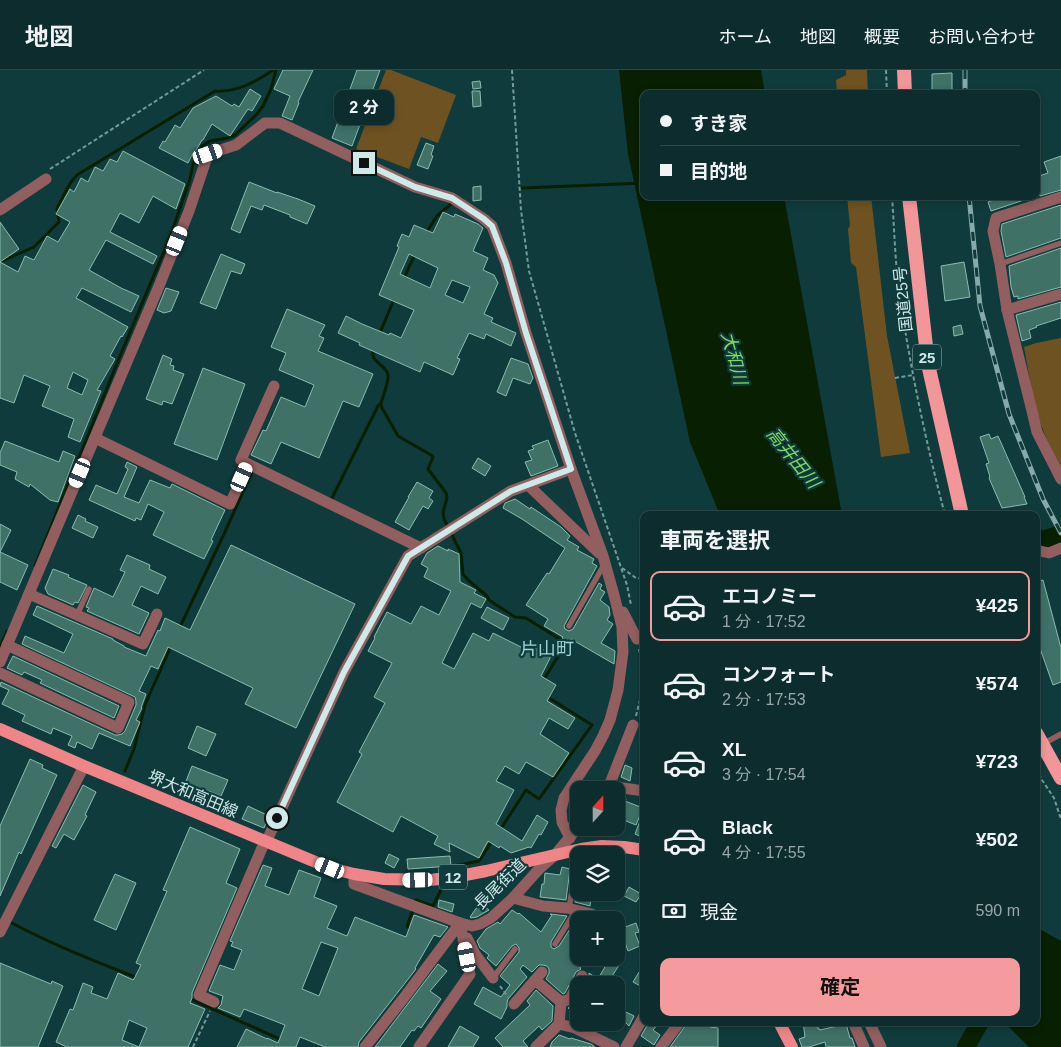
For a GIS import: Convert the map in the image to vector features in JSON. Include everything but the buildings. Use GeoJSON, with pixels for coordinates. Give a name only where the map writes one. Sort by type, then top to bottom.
{"type":"FeatureCollection","features":[{"type":"Feature","properties":{"kind":"highway"},"geometry":{"type":"LineString","coordinates":[[904,70],[905,90]]}},
{"type":"Feature","properties":{"kind":"highway","name":"国道25号"},"geometry":{"type":"LineString","coordinates":[[909,200],[928,364],[961,511]]}},
{"type":"Feature","properties":{"kind":"highway"},"geometry":{"type":"LineString","coordinates":[[1040,741],[1061,778]]}},
{"type":"Feature","properties":{"kind":"main road","name":"堺大和高田線"},"geometry":{"type":"LineString","coordinates":[[0,729],[330,868],[354,874],[384,879],[430,880],[486,871],[580,849],[624,846],[640,849]]}},
{"type":"Feature","properties":{"kind":"main road"},"geometry":{"type":"LineString","coordinates":[[781,1026],[792,1047]]}},
{"type":"Feature","properties":{"kind":"street"},"geometry":{"type":"LineString","coordinates":[[0,662],[189,211],[208,154],[236,145],[265,123],[280,124],[415,187],[452,198],[492,226],[506,263],[526,333],[571,469],[604,559],[622,627],[624,652],[618,690],[610,720],[596,751],[564,798],[561,810],[562,822],[570,838]]}},
{"type":"Feature","properties":{"kind":"street"},"geometry":{"type":"LineString","coordinates":[[0,210],[47,175]]}},
{"type":"Feature","properties":{"kind":"street"},"geometry":{"type":"LineString","coordinates":[[1061,197],[996,218],[993,231],[1007,310],[1037,432],[1061,479]]}},
{"type":"Feature","properties":{"kind":"street"},"geometry":{"type":"LineString","coordinates":[[1007,310],[1061,294]]}},
{"type":"Feature","properties":{"kind":"street"},"geometry":{"type":"LineString","coordinates":[[274,386],[242,460],[421,548]]}},
{"type":"Feature","properties":{"kind":"street"},"geometry":{"type":"LineString","coordinates":[[95,438],[230,504],[248,464]]}},
{"type":"Feature","properties":{"kind":"street"},"geometry":{"type":"LineString","coordinates":[[212,1006],[199,995],[265,841],[344,672],[408,556],[511,491],[571,469]]}},
{"type":"Feature","properties":{"kind":"street"},"geometry":{"type":"LineString","coordinates":[[528,485],[604,559]]}},
{"type":"Feature","properties":{"kind":"street"},"geometry":{"type":"LineString","coordinates":[[1040,551],[1049,553],[1061,548]]}},
{"type":"Feature","properties":{"kind":"street"},"geometry":{"type":"LineString","coordinates":[[29,594],[143,644],[157,614]]}},
{"type":"Feature","properties":{"kind":"street"},"geometry":{"type":"LineString","coordinates":[[614,594],[637,639]]}},
{"type":"Feature","properties":{"kind":"street"},"geometry":{"type":"LineString","coordinates":[[0,673],[118,728],[129,702],[7,645]]}},
{"type":"Feature","properties":{"kind":"street"},"geometry":{"type":"LineString","coordinates":[[611,781],[633,726]]}},
{"type":"Feature","properties":{"kind":"street"},"geometry":{"type":"LineString","coordinates":[[0,932],[84,766]]}},
{"type":"Feature","properties":{"kind":"street"},"geometry":{"type":"LineString","coordinates":[[625,789],[640,791]]}},
{"type":"Feature","properties":{"kind":"street","name":"長尾街道"},"geometry":{"type":"LineString","coordinates":[[354,874],[354,884],[472,926],[491,918],[570,838]]}},
{"type":"Feature","properties":{"kind":"street"},"geometry":{"type":"LineString","coordinates":[[512,898],[543,906],[578,911]]}},
{"type":"Feature","properties":{"kind":"street"},"geometry":{"type":"LineString","coordinates":[[460,923],[475,954],[493,978]]}},
{"type":"Feature","properties":{"kind":"street"},"geometry":{"type":"LineString","coordinates":[[365,1047],[404,999],[460,923]]}},
{"type":"Feature","properties":{"kind":"street"},"geometry":{"type":"LineString","coordinates":[[419,1047],[470,974],[460,923]]}},
{"type":"Feature","properties":{"kind":"street"},"geometry":{"type":"LineString","coordinates":[[516,1008],[539,976],[561,1002],[560,1024],[536,1047]]}},
{"type":"Feature","properties":{"kind":"street"},"geometry":{"type":"LineString","coordinates":[[561,1002],[570,999]]}},
{"type":"Feature","properties":{"kind":"street"},"geometry":{"type":"LineString","coordinates":[[626,1047],[640,1023]]}},
{"type":"Feature","properties":{"kind":"street"},"geometry":{"type":"LineString","coordinates":[[560,1024],[575,1028],[614,1047]]}},
{"type":"Feature","properties":{"kind":"street"},"geometry":{"type":"LineString","coordinates":[[661,1047],[677,1026]]}},
{"type":"Feature","properties":{"kind":"street"},"geometry":{"type":"LineString","coordinates":[[855,1026],[864,1047]]}},
{"type":"Feature","properties":{"kind":"street"},"geometry":{"type":"LineString","coordinates":[[871,1026],[881,1047]]}},
{"type":"Feature","properties":{"kind":"lane"},"geometry":{"type":"LineString","coordinates":[[1000,264],[1061,243]]}},
{"type":"Feature","properties":{"kind":"lane"},"geometry":{"type":"LineString","coordinates":[[569,626],[604,559]]}},
{"type":"Feature","properties":{"kind":"lane"},"geometry":{"type":"LineString","coordinates":[[77,615],[89,589]]}},
{"type":"Feature","properties":{"kind":"lane"},"geometry":{"type":"LineString","coordinates":[[1040,739],[1061,734]]}},
{"type":"Feature","properties":{"kind":"lane"},"geometry":{"type":"LineString","coordinates":[[555,944],[573,909],[573,901]]}},
{"type":"Feature","properties":{"kind":"lane"},"geometry":{"type":"LineString","coordinates":[[493,978],[515,949]]}},
{"type":"Feature","properties":{"kind":"path"},"geometry":{"type":"LineString","coordinates":[[47,175],[204,70]]}},
{"type":"Feature","properties":{"kind":"path"},"geometry":{"type":"LineString","coordinates":[[512,70],[521,210],[529,271],[575,433],[627,585],[632,612]]}},
{"type":"Feature","properties":{"kind":"path"},"geometry":{"type":"LineString","coordinates":[[886,70],[887,90]]}},
{"type":"Feature","properties":{"kind":"path"},"geometry":{"type":"LineString","coordinates":[[892,200],[898,282],[913,375],[931,462],[944,511]]}},
{"type":"Feature","properties":{"kind":"path"},"geometry":{"type":"LineString","coordinates":[[895,378],[913,375]]}},
{"type":"Feature","properties":{"kind":"path"},"geometry":{"type":"LineString","coordinates":[[620,567],[636,578],[640,578]]}},
{"type":"Feature","properties":{"kind":"path"},"geometry":{"type":"LineString","coordinates":[[637,639],[640,654]]}},
{"type":"Feature","properties":{"kind":"path"},"geometry":{"type":"LineString","coordinates":[[633,726],[640,702]]}},
{"type":"Feature","properties":{"kind":"path"},"geometry":{"type":"LineString","coordinates":[[1040,776],[1054,798],[1061,819]]}},
{"type":"Feature","properties":{"kind":"path"},"geometry":{"type":"LineString","coordinates":[[493,978],[516,1008]]}},
{"type":"Feature","properties":{"kind":"path"},"geometry":{"type":"LineString","coordinates":[[193,1047],[212,1006]]}},
{"type":"Feature","properties":{"kind":"shaded area"},"geometry":{"type":"Polygon","coordinates":[[[386,70],[391,70],[456,95],[438,143],[421,137],[409,169],[356,149],[386,70]]]}},
{"type":"Feature","properties":{"kind":"shaded area"},"geometry":{"type":"Polygon","coordinates":[[[846,70],[867,70],[868,90],[837,90],[836,80],[846,75],[846,70]]]}},
{"type":"Feature","properties":{"kind":"shaded area"},"geometry":{"type":"Polygon","coordinates":[[[847,200],[871,200],[887,336],[910,453],[881,457],[856,267],[851,263],[848,229],[850,226],[847,200]]]}},
{"type":"Feature","properties":{"kind":"shaded area"},"geometry":{"type":"Polygon","coordinates":[[[1061,338],[1061,470],[1035,409],[1024,347],[1061,338]]]}},
{"type":"Feature","properties":{"kind":"water","name":"大和川"},"geometry":{"type":"Polygon","coordinates":[[[619,70],[761,70],[764,90],[640,90],[640,200],[785,200],[841,511],[718,511],[690,442],[628,154],[619,70]]]}},
{"type":"Feature","properties":{"kind":"water"},"geometry":{"type":"Polygon","coordinates":[[[1040,929],[1061,941],[1061,1047],[1029,1047],[1008,1026],[1040,1026],[1040,929]]]}},
{"type":"Feature","properties":{"kind":"waterway"},"geometry":{"type":"LineString","coordinates":[[2,261],[34,247],[59,222],[57,208],[68,186],[77,175],[215,91],[231,90],[246,86],[273,70]]}},
{"type":"Feature","properties":{"kind":"waterway"},"geometry":{"type":"LineString","coordinates":[[35,566],[170,237],[197,155],[202,146],[210,141],[235,135],[256,115],[263,106],[271,89],[276,70]]}},
{"type":"Feature","properties":{"kind":"waterway"},"geometry":{"type":"LineString","coordinates":[[522,188],[640,183]]}},
{"type":"Feature","properties":{"kind":"waterway"},"geometry":{"type":"LineString","coordinates":[[426,233],[437,216],[451,204]]}},
{"type":"Feature","properties":{"kind":"waterway"},"geometry":{"type":"LineString","coordinates":[[404,278],[415,254]]}},
{"type":"Feature","properties":{"kind":"waterway"},"geometry":{"type":"LineString","coordinates":[[379,335],[395,297]]}},
{"type":"Feature","properties":{"kind":"waterway"},"geometry":{"type":"LineString","coordinates":[[331,499],[381,403],[387,385],[387,371],[373,357],[374,348]]}},
{"type":"Feature","properties":{"kind":"waterway"},"geometry":{"type":"LineString","coordinates":[[381,403],[398,436],[433,457],[428,469],[446,493],[447,498],[443,512],[448,527]]}},
{"type":"Feature","properties":{"kind":"waterway"},"geometry":{"type":"LineString","coordinates":[[179,629],[252,472]]}},
{"type":"Feature","properties":{"kind":"waterway","name":"高井田川"},"geometry":{"type":"LineString","coordinates":[[1040,539],[1045,541],[1048,538],[1061,534]]}},
{"type":"Feature","properties":{"kind":"waterway"},"geometry":{"type":"LineString","coordinates":[[452,535],[461,553],[463,574],[489,600],[515,617],[526,618],[566,643],[543,681]]}},
{"type":"Feature","properties":{"kind":"waterway"},"geometry":{"type":"LineString","coordinates":[[0,647],[7,631]]}},
{"type":"Feature","properties":{"kind":"waterway"},"geometry":{"type":"LineString","coordinates":[[125,771],[134,749],[145,705],[171,646]]}},
{"type":"Feature","properties":{"kind":"waterway"},"geometry":{"type":"LineString","coordinates":[[500,830],[526,790],[539,799],[592,725],[546,696]]}},
{"type":"Feature","properties":{"kind":"waterway"},"geometry":{"type":"LineString","coordinates":[[454,866],[479,861],[492,841]]}},
{"type":"Feature","properties":{"kind":"waterway"},"geometry":{"type":"LineString","coordinates":[[416,900],[433,906],[441,890]]}},
{"type":"Feature","properties":{"kind":"waterway"},"geometry":{"type":"LineString","coordinates":[[411,929],[407,926],[413,910]]}},
{"type":"Feature","properties":{"kind":"waterway"},"geometry":{"type":"LineString","coordinates":[[10,922],[57,945],[138,978]]}},
{"type":"Feature","properties":{"kind":"waterway"},"geometry":{"type":"LineString","coordinates":[[188,998],[282,1040]]}},
{"type":"Feature","properties":{"kind":"waterway"},"geometry":{"type":"LineString","coordinates":[[966,1047],[978,1026]]}},
{"type":"Feature","properties":{"kind":"railway"},"geometry":{"type":"LineString","coordinates":[[965,70],[965,90]]}},
{"type":"Feature","properties":{"kind":"railway"},"geometry":{"type":"LineString","coordinates":[[969,200],[980,306],[1009,414],[1043,499],[1061,533]]}},
{"type":"Feature","properties":{"kind":"district","name":"片山町"},"geometry":{"type":"Point","coordinates":[547,649]}},
{"type":"Feature","properties":{"kind":"route"},"geometry":{"type":"LineString","coordinates":[[277,818],[344,672],[408,556],[511,491],[571,469],[526,333],[506,263],[492,226],[452,198],[415,187],[364,163]]}}]}
